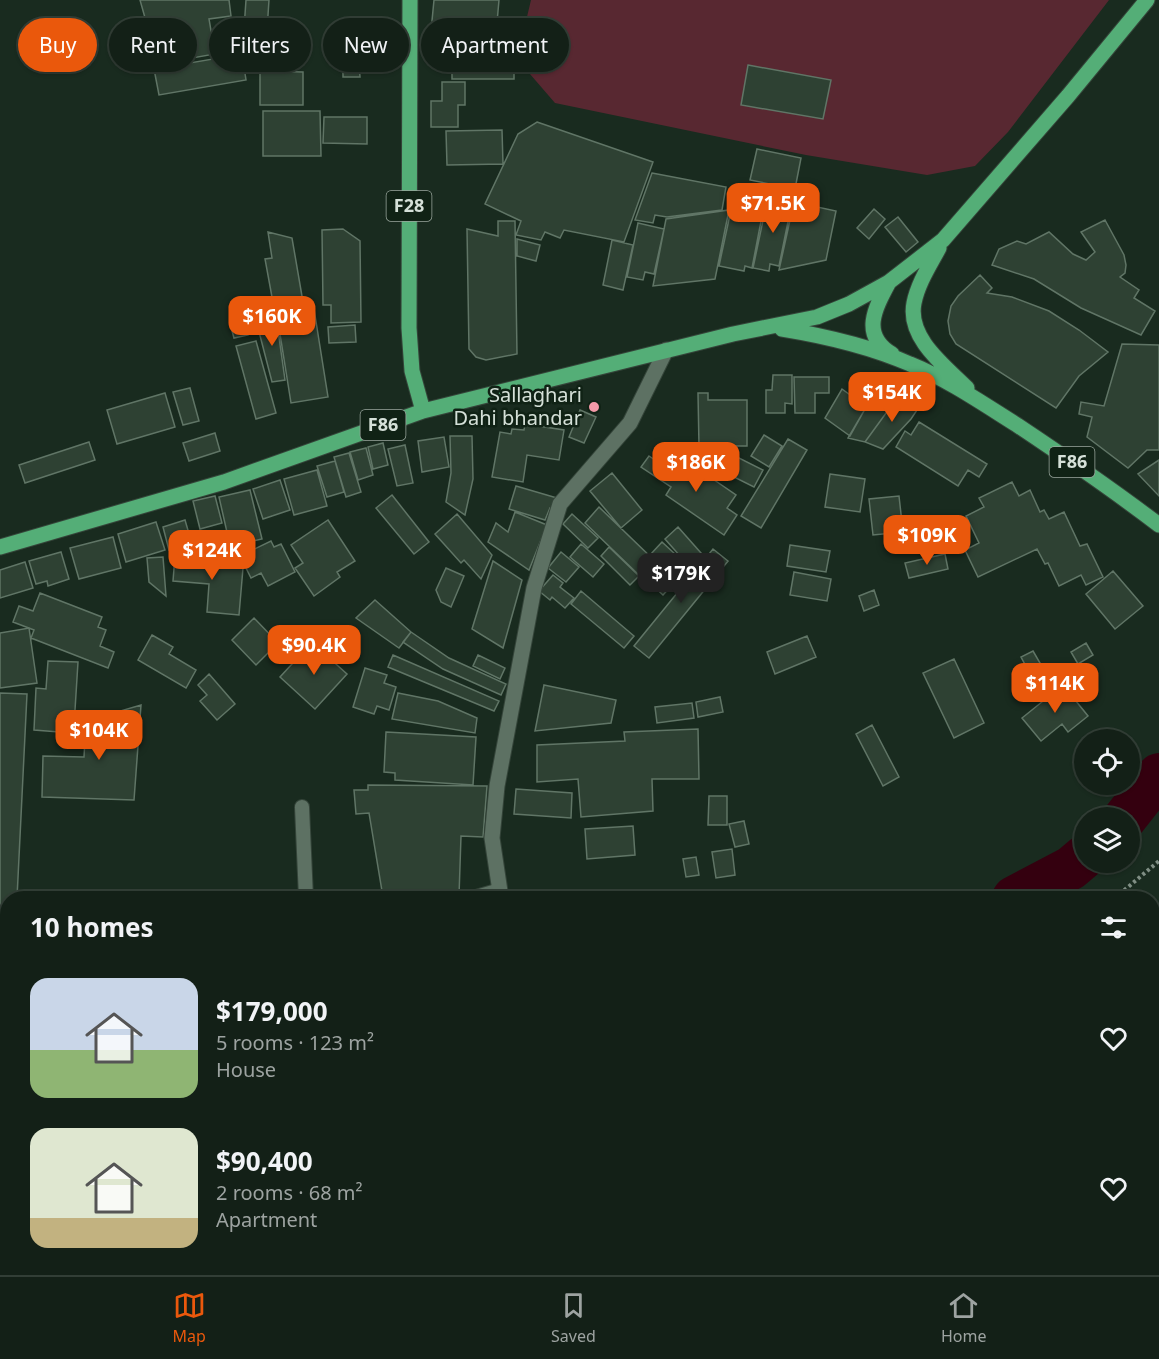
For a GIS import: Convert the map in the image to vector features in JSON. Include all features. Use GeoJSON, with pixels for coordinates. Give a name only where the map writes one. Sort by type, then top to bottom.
{"type":"FeatureCollection","features":[{"type":"Feature","properties":{"kind":"main road","name":"F28"},"geometry":{"type":"LineString","coordinates":[[410,0],[409,328],[412,371],[423,411]]}},
{"type":"Feature","properties":{"kind":"main road"},"geometry":{"type":"LineString","coordinates":[[773,327],[817,317],[849,304],[889,282],[943,240],[1061,105],[1147,0]]}},
{"type":"Feature","properties":{"kind":"main road"},"geometry":{"type":"LineString","coordinates":[[943,240],[922,279],[914,304],[914,322],[921,339],[937,358],[982,402]]}},
{"type":"Feature","properties":{"kind":"main road"},"geometry":{"type":"LineString","coordinates":[[889,282],[877,304],[873,317],[873,330],[881,347],[908,363]]}},
{"type":"Feature","properties":{"kind":"main road","name":"F86"},"geometry":{"type":"LineString","coordinates":[[0,547],[224,482],[423,411],[733,334],[773,327],[835,339],[929,372],[982,402],[1061,454],[1159,525]]}},
{"type":"Feature","properties":{"kind":"street"},"geometry":{"type":"LineString","coordinates":[[501,891],[492,838],[497,786],[534,588],[560,504],[630,423],[666,351]]}},
{"type":"Feature","properties":{"kind":"lane"},"geometry":{"type":"LineString","coordinates":[[302,807],[306,891]]}},
{"type":"Feature","properties":{"kind":"path"},"geometry":{"type":"LineString","coordinates":[[1123,891],[1159,861]]}},
{"type":"Feature","properties":{"kind":"shaded area"},"geometry":{"type":"Polygon","coordinates":[[[531,0],[1109,0],[1008,132],[975,166],[927,175],[806,155],[555,103],[528,72],[569,72],[569,18],[527,18],[531,0]]]}},
{"type":"Feature","properties":{"kind":"building"},"geometry":{"type":"Polygon","coordinates":[[[140,0],[229,0],[231,16],[209,18],[209,55],[197,57],[197,18],[145,18],[140,0]]]}},
{"type":"Feature","properties":{"kind":"building"},"geometry":{"type":"Polygon","coordinates":[[[246,0],[269,0],[268,18],[245,18],[246,0]]]}},
{"type":"Feature","properties":{"kind":"building"},"geometry":{"type":"Polygon","coordinates":[[[434,0],[499,0],[497,18],[432,18],[434,0]]]}},
{"type":"Feature","properties":{"kind":"building"},"geometry":{"type":"Polygon","coordinates":[[[209,60],[209,72],[245,72],[246,80],[159,95],[155,72],[197,72],[197,62],[209,60]]]}},
{"type":"Feature","properties":{"kind":"building"},"geometry":{"type":"Polygon","coordinates":[[[748,65],[831,80],[823,119],[741,105],[748,65]]]}},
{"type":"Feature","properties":{"kind":"building"},"geometry":{"type":"Polygon","coordinates":[[[260,72],[303,72],[303,105],[260,105],[260,72]]]}},
{"type":"Feature","properties":{"kind":"building"},"geometry":{"type":"Polygon","coordinates":[[[343,72],[360,72],[360,77],[343,77],[343,72]]]}},
{"type":"Feature","properties":{"kind":"building"},"geometry":{"type":"Polygon","coordinates":[[[452,72],[514,72],[514,79],[452,79],[452,72]]]}},
{"type":"Feature","properties":{"kind":"building"},"geometry":{"type":"Polygon","coordinates":[[[442,82],[465,82],[465,105],[458,105],[458,127],[431,127],[431,101],[442,101],[442,82]]]}},
{"type":"Feature","properties":{"kind":"building"},"geometry":{"type":"Polygon","coordinates":[[[263,111],[320,111],[321,156],[263,156],[263,111]]]}},
{"type":"Feature","properties":{"kind":"building"},"geometry":{"type":"Polygon","coordinates":[[[324,117],[367,117],[367,144],[323,143],[324,117]]]}},
{"type":"Feature","properties":{"kind":"building"},"geometry":{"type":"Polygon","coordinates":[[[537,122],[653,162],[624,242],[564,230],[560,238],[545,232],[541,240],[516,235],[521,221],[485,204],[518,134],[537,122]]]}},
{"type":"Feature","properties":{"kind":"building"},"geometry":{"type":"Polygon","coordinates":[[[502,130],[503,164],[447,165],[446,131],[502,130]]]}},
{"type":"Feature","properties":{"kind":"building"},"geometry":{"type":"Polygon","coordinates":[[[757,149],[801,158],[795,189],[750,180],[757,149]]]}},
{"type":"Feature","properties":{"kind":"building"},"geometry":{"type":"Polygon","coordinates":[[[652,173],[726,187],[722,210],[667,217],[655,215],[653,223],[635,220],[652,173]]]}},
{"type":"Feature","properties":{"kind":"building"},"geometry":{"type":"Polygon","coordinates":[[[768,197],[792,202],[779,266],[770,264],[769,271],[753,268],[768,197]]]}},
{"type":"Feature","properties":{"kind":"building"},"geometry":{"type":"Polygon","coordinates":[[[794,202],[836,211],[826,260],[779,270],[794,202]]]}},
{"type":"Feature","properties":{"kind":"building"},"geometry":{"type":"Polygon","coordinates":[[[874,209],[885,219],[869,239],[857,228],[874,209]]]}},
{"type":"Feature","properties":{"kind":"building"},"geometry":{"type":"Polygon","coordinates":[[[729,210],[715,279],[653,286],[666,219],[729,210]]]}},
{"type":"Feature","properties":{"kind":"building"},"geometry":{"type":"Polygon","coordinates":[[[731,210],[762,216],[752,268],[745,266],[744,271],[719,266],[731,210]]]}},
{"type":"Feature","properties":{"kind":"building"},"geometry":{"type":"Polygon","coordinates":[[[898,217],[918,242],[906,252],[885,227],[898,217]]]}},
{"type":"Feature","properties":{"kind":"building"},"geometry":{"type":"Polygon","coordinates":[[[1105,220],[1124,255],[1125,273],[1120,277],[1139,290],[1134,298],[1155,311],[1141,335],[1081,308],[1034,279],[992,265],[999,249],[1017,241],[1026,244],[1049,232],[1073,254],[1086,260],[1095,252],[1081,232],[1105,220]]]}},
{"type":"Feature","properties":{"kind":"building"},"geometry":{"type":"Polygon","coordinates":[[[498,221],[515,221],[517,354],[486,360],[476,357],[469,349],[467,229],[498,236],[498,221]]]}},
{"type":"Feature","properties":{"kind":"building"},"geometry":{"type":"Polygon","coordinates":[[[638,223],[664,229],[654,274],[645,272],[643,280],[627,277],[638,223]]]}},
{"type":"Feature","properties":{"kind":"building"},"geometry":{"type":"Polygon","coordinates":[[[343,229],[360,241],[361,322],[331,323],[331,305],[323,305],[322,230],[343,229]]]}},
{"type":"Feature","properties":{"kind":"building"},"geometry":{"type":"Polygon","coordinates":[[[268,232],[292,238],[303,302],[274,308],[265,259],[272,258],[268,232]]]}},
{"type":"Feature","properties":{"kind":"building"},"geometry":{"type":"Polygon","coordinates":[[[517,239],[540,245],[536,261],[517,256],[517,239]]]}},
{"type":"Feature","properties":{"kind":"building"},"geometry":{"type":"Polygon","coordinates":[[[612,240],[633,245],[623,290],[603,285],[612,240]]]}},
{"type":"Feature","properties":{"kind":"building"},"geometry":{"type":"Polygon","coordinates":[[[980,275],[992,288],[987,293],[1012,297],[1049,311],[1108,352],[1079,376],[1056,408],[956,344],[950,334],[948,321],[951,306],[980,275]]]}},
{"type":"Feature","properties":{"kind":"building"},"geometry":{"type":"Polygon","coordinates":[[[314,309],[328,397],[291,403],[277,315],[314,309]]]}},
{"type":"Feature","properties":{"kind":"building"},"geometry":{"type":"Polygon","coordinates":[[[276,316],[285,380],[272,382],[256,320],[276,316]]]}},
{"type":"Feature","properties":{"kind":"building"},"geometry":{"type":"Polygon","coordinates":[[[246,324],[248,335],[234,338],[231,327],[246,324]]]}},
{"type":"Feature","properties":{"kind":"building"},"geometry":{"type":"Polygon","coordinates":[[[355,325],[356,342],[329,343],[328,327],[355,325]]]}},
{"type":"Feature","properties":{"kind":"building"},"geometry":{"type":"Polygon","coordinates":[[[256,341],[276,413],[256,419],[236,346],[256,341]]]}},
{"type":"Feature","properties":{"kind":"building"},"geometry":{"type":"Polygon","coordinates":[[[1122,344],[1159,345],[1159,450],[1147,450],[1128,468],[1087,437],[1092,417],[1079,414],[1081,402],[1104,406],[1122,344]]]}},
{"type":"Feature","properties":{"kind":"building"},"geometry":{"type":"Polygon","coordinates":[[[773,375],[792,375],[792,404],[785,403],[785,413],[766,413],[766,390],[772,390],[773,375]]]}},
{"type":"Feature","properties":{"kind":"building"},"geometry":{"type":"Polygon","coordinates":[[[794,377],[829,377],[829,393],[815,393],[815,413],[795,413],[794,377]]]}},
{"type":"Feature","properties":{"kind":"building"},"geometry":{"type":"Polygon","coordinates":[[[878,387],[895,396],[889,409],[865,442],[848,438],[878,387]]]}},
{"type":"Feature","properties":{"kind":"building"},"geometry":{"type":"Polygon","coordinates":[[[190,388],[199,421],[183,425],[173,392],[190,388]]]}},
{"type":"Feature","properties":{"kind":"building"},"geometry":{"type":"Polygon","coordinates":[[[842,389],[853,397],[857,393],[869,402],[850,436],[825,418],[842,389]]]}},
{"type":"Feature","properties":{"kind":"building"},"geometry":{"type":"Polygon","coordinates":[[[165,393],[175,427],[117,444],[107,410],[165,393]]]}},
{"type":"Feature","properties":{"kind":"building"},"geometry":{"type":"Polygon","coordinates":[[[698,393],[708,393],[708,400],[747,400],[747,446],[699,446],[698,393]]]}},
{"type":"Feature","properties":{"kind":"building"},"geometry":{"type":"Polygon","coordinates":[[[895,396],[919,407],[883,449],[865,442],[889,409],[895,396]]]}},
{"type":"Feature","properties":{"kind":"building"},"geometry":{"type":"Polygon","coordinates":[[[580,410],[596,417],[584,443],[569,437],[580,410]]]}},
{"type":"Feature","properties":{"kind":"building"},"geometry":{"type":"Polygon","coordinates":[[[919,422],[987,464],[979,477],[968,470],[958,486],[896,447],[905,431],[911,435],[919,422]]]}},
{"type":"Feature","properties":{"kind":"building"},"geometry":{"type":"Polygon","coordinates":[[[525,424],[564,430],[559,460],[527,455],[523,482],[492,477],[500,432],[511,434],[512,429],[524,430],[525,424]]]}},
{"type":"Feature","properties":{"kind":"building"},"geometry":{"type":"Polygon","coordinates":[[[215,433],[220,451],[189,461],[183,443],[215,433]]]}},
{"type":"Feature","properties":{"kind":"building"},"geometry":{"type":"Polygon","coordinates":[[[764,435],[782,446],[769,467],[751,456],[764,435]]]}},
{"type":"Feature","properties":{"kind":"building"},"geometry":{"type":"Polygon","coordinates":[[[450,436],[472,436],[473,479],[465,515],[446,502],[451,473],[450,436]]]}},
{"type":"Feature","properties":{"kind":"building"},"geometry":{"type":"Polygon","coordinates":[[[444,437],[449,467],[422,472],[418,441],[444,437]]]}},
{"type":"Feature","properties":{"kind":"building"},"geometry":{"type":"Polygon","coordinates":[[[788,439],[807,450],[761,528],[741,516],[788,439]]]}},
{"type":"Feature","properties":{"kind":"building"},"geometry":{"type":"Polygon","coordinates":[[[89,442],[95,460],[25,483],[19,465],[89,442]]]}},
{"type":"Feature","properties":{"kind":"building"},"geometry":{"type":"Polygon","coordinates":[[[383,443],[388,465],[373,469],[368,447],[383,443]]]}},
{"type":"Feature","properties":{"kind":"building"},"geometry":{"type":"Polygon","coordinates":[[[405,445],[413,483],[397,486],[388,449],[405,445]]]}},
{"type":"Feature","properties":{"kind":"building"},"geometry":{"type":"Polygon","coordinates":[[[717,447],[763,470],[754,487],[708,464],[717,447]]]}},
{"type":"Feature","properties":{"kind":"building"},"geometry":{"type":"Polygon","coordinates":[[[366,448],[373,475],[358,480],[350,452],[366,448]]]}},
{"type":"Feature","properties":{"kind":"building"},"geometry":{"type":"Polygon","coordinates":[[[349,453],[361,492],[346,497],[334,457],[349,453]]]}},
{"type":"Feature","properties":{"kind":"building"},"geometry":{"type":"Polygon","coordinates":[[[649,456],[676,474],[685,460],[736,495],[727,508],[737,515],[724,535],[666,495],[671,487],[641,467],[649,456]]]}},
{"type":"Feature","properties":{"kind":"building"},"geometry":{"type":"Polygon","coordinates":[[[1159,460],[1159,496],[1138,474],[1159,460]]]}},
{"type":"Feature","properties":{"kind":"building"},"geometry":{"type":"Polygon","coordinates":[[[335,461],[344,492],[327,497],[317,466],[335,461]]]}},
{"type":"Feature","properties":{"kind":"building"},"geometry":{"type":"Polygon","coordinates":[[[317,470],[327,506],[294,515],[284,479],[317,470]]]}},
{"type":"Feature","properties":{"kind":"building"},"geometry":{"type":"Polygon","coordinates":[[[612,473],[642,510],[621,528],[590,491],[612,473]]]}},
{"type":"Feature","properties":{"kind":"building"},"geometry":{"type":"Polygon","coordinates":[[[830,474],[865,479],[860,512],[825,507],[830,474]]]}},
{"type":"Feature","properties":{"kind":"building"},"geometry":{"type":"Polygon","coordinates":[[[280,480],[290,510],[263,519],[253,489],[280,480]]]}},
{"type":"Feature","properties":{"kind":"building"},"geometry":{"type":"Polygon","coordinates":[[[1012,482],[1019,496],[1030,490],[1040,512],[1044,510],[1049,519],[1064,512],[1080,546],[1087,544],[1103,577],[1086,585],[1081,575],[1059,586],[1048,563],[1045,564],[1037,549],[978,577],[965,550],[979,543],[966,516],[984,507],[979,498],[1012,482]]]}},
{"type":"Feature","properties":{"kind":"building"},"geometry":{"type":"Polygon","coordinates":[[[516,486],[557,498],[545,520],[509,509],[516,486]]]}},
{"type":"Feature","properties":{"kind":"building"},"geometry":{"type":"Polygon","coordinates":[[[250,490],[262,539],[243,543],[244,550],[227,554],[224,542],[229,541],[219,497],[250,490]]]}},
{"type":"Feature","properties":{"kind":"building"},"geometry":{"type":"Polygon","coordinates":[[[392,495],[429,542],[414,554],[376,508],[392,495]]]}},
{"type":"Feature","properties":{"kind":"building"},"geometry":{"type":"Polygon","coordinates":[[[215,496],[222,523],[200,529],[193,501],[215,496]]]}},
{"type":"Feature","properties":{"kind":"building"},"geometry":{"type":"Polygon","coordinates":[[[899,496],[903,532],[873,535],[869,499],[899,496]]]}},
{"type":"Feature","properties":{"kind":"building"},"geometry":{"type":"Polygon","coordinates":[[[599,507],[658,564],[643,579],[585,523],[599,507]]]}},
{"type":"Feature","properties":{"kind":"building"},"geometry":{"type":"Polygon","coordinates":[[[515,512],[547,525],[529,570],[488,542],[496,523],[508,532],[515,512]]]}},
{"type":"Feature","properties":{"kind":"building"},"geometry":{"type":"Polygon","coordinates":[[[457,514],[492,555],[481,579],[464,560],[461,563],[435,534],[457,514]]]}},
{"type":"Feature","properties":{"kind":"building"},"geometry":{"type":"Polygon","coordinates":[[[572,514],[598,538],[588,548],[563,524],[572,514]]]}},
{"type":"Feature","properties":{"kind":"building"},"geometry":{"type":"Polygon","coordinates":[[[185,520],[192,544],[169,550],[163,527],[185,520]]]}},
{"type":"Feature","properties":{"kind":"building"},"geometry":{"type":"Polygon","coordinates":[[[328,520],[355,561],[337,572],[340,577],[314,596],[295,568],[303,563],[291,545],[328,520]]]}},
{"type":"Feature","properties":{"kind":"building"},"geometry":{"type":"Polygon","coordinates":[[[156,522],[165,550],[126,562],[118,534],[156,522]]]}},
{"type":"Feature","properties":{"kind":"building"},"geometry":{"type":"Polygon","coordinates":[[[678,527],[701,553],[688,565],[665,539],[678,527]]]}},
{"type":"Feature","properties":{"kind":"building"},"geometry":{"type":"Polygon","coordinates":[[[113,537],[121,568],[79,579],[70,548],[113,537]]]}},
{"type":"Feature","properties":{"kind":"building"},"geometry":{"type":"Polygon","coordinates":[[[271,541],[274,547],[281,544],[295,572],[268,586],[261,573],[251,578],[240,556],[271,541]]]}},
{"type":"Feature","properties":{"kind":"building"},"geometry":{"type":"Polygon","coordinates":[[[662,542],[689,567],[663,595],[649,582],[663,567],[650,555],[662,542]]]}},
{"type":"Feature","properties":{"kind":"building"},"geometry":{"type":"Polygon","coordinates":[[[581,544],[604,564],[593,577],[570,557],[581,544]]]}},
{"type":"Feature","properties":{"kind":"building"},"geometry":{"type":"Polygon","coordinates":[[[790,545],[830,551],[826,572],[787,566],[790,545]]]}},
{"type":"Feature","properties":{"kind":"building"},"geometry":{"type":"Polygon","coordinates":[[[609,547],[639,576],[630,585],[601,556],[609,547]]]}},
{"type":"Feature","properties":{"kind":"building"},"geometry":{"type":"Polygon","coordinates":[[[713,549],[728,561],[649,658],[634,646],[713,549]]]}},
{"type":"Feature","properties":{"kind":"building"},"geometry":{"type":"Polygon","coordinates":[[[200,550],[213,551],[213,566],[243,568],[239,615],[207,612],[209,584],[173,581],[175,556],[200,558],[200,550]]]}},
{"type":"Feature","properties":{"kind":"building"},"geometry":{"type":"Polygon","coordinates":[[[61,552],[69,579],[48,586],[47,581],[36,584],[29,561],[61,552]]]}},
{"type":"Feature","properties":{"kind":"building"},"geometry":{"type":"Polygon","coordinates":[[[561,552],[579,567],[566,582],[548,568],[561,552]]]}},
{"type":"Feature","properties":{"kind":"building"},"geometry":{"type":"Polygon","coordinates":[[[945,554],[948,569],[909,578],[905,563],[945,554]]]}},
{"type":"Feature","properties":{"kind":"building"},"geometry":{"type":"Polygon","coordinates":[[[163,557],[166,596],[149,582],[147,558],[163,557]]]}},
{"type":"Feature","properties":{"kind":"building"},"geometry":{"type":"Polygon","coordinates":[[[493,561],[522,580],[503,648],[472,629],[493,561]]]}},
{"type":"Feature","properties":{"kind":"building"},"geometry":{"type":"Polygon","coordinates":[[[25,562],[33,588],[0,598],[0,570],[25,562]]]}},
{"type":"Feature","properties":{"kind":"building"},"geometry":{"type":"Polygon","coordinates":[[[446,568],[464,576],[451,607],[441,602],[436,590],[446,568]]]}},
{"type":"Feature","properties":{"kind":"building"},"geometry":{"type":"Polygon","coordinates":[[[1113,571],[1143,606],[1115,629],[1086,594],[1113,571]]]}},
{"type":"Feature","properties":{"kind":"building"},"geometry":{"type":"Polygon","coordinates":[[[794,572],[831,579],[827,601],[790,595],[794,572]]]}},
{"type":"Feature","properties":{"kind":"building"},"geometry":{"type":"Polygon","coordinates":[[[553,575],[563,583],[560,587],[574,598],[565,608],[552,597],[550,600],[539,591],[553,575]]]}},
{"type":"Feature","properties":{"kind":"building"},"geometry":{"type":"Polygon","coordinates":[[[874,590],[879,605],[864,611],[859,596],[874,590]]]}},
{"type":"Feature","properties":{"kind":"building"},"geometry":{"type":"Polygon","coordinates":[[[581,591],[634,636],[624,648],[571,604],[581,591]]]}},
{"type":"Feature","properties":{"kind":"building"},"geometry":{"type":"Polygon","coordinates":[[[40,593],[102,617],[98,627],[106,630],[100,646],[114,652],[108,668],[31,638],[34,630],[13,622],[19,606],[33,611],[40,593]]]}},
{"type":"Feature","properties":{"kind":"building"},"geometry":{"type":"Polygon","coordinates":[[[375,600],[411,632],[399,648],[356,618],[375,600]]]}},
{"type":"Feature","properties":{"kind":"building"},"geometry":{"type":"Polygon","coordinates":[[[254,618],[278,643],[256,665],[232,640],[254,618]]]}},
{"type":"Feature","properties":{"kind":"building"},"geometry":{"type":"Polygon","coordinates":[[[29,628],[37,683],[0,688],[0,633],[29,628]]]}},
{"type":"Feature","properties":{"kind":"building"},"geometry":{"type":"Polygon","coordinates":[[[411,632],[449,658],[506,684],[501,695],[443,669],[403,642],[411,632]]]}},
{"type":"Feature","properties":{"kind":"building"},"geometry":{"type":"Polygon","coordinates":[[[152,635],[173,647],[169,654],[196,670],[186,688],[138,660],[152,635]]]}},
{"type":"Feature","properties":{"kind":"building"},"geometry":{"type":"Polygon","coordinates":[[[807,636],[816,657],[775,674],[767,652],[807,636]]]}},
{"type":"Feature","properties":{"kind":"building"},"geometry":{"type":"Polygon","coordinates":[[[1086,643],[1093,655],[1078,664],[1071,652],[1086,643]]]}},
{"type":"Feature","properties":{"kind":"building"},"geometry":{"type":"Polygon","coordinates":[[[316,646],[347,674],[315,709],[280,677],[305,650],[308,654],[316,646]]]}},
{"type":"Feature","properties":{"kind":"building"},"geometry":{"type":"Polygon","coordinates":[[[1033,651],[1040,663],[1028,670],[1021,657],[1033,651]]]}},
{"type":"Feature","properties":{"kind":"building"},"geometry":{"type":"Polygon","coordinates":[[[393,655],[499,701],[494,711],[388,667],[393,655]]]}},
{"type":"Feature","properties":{"kind":"building"},"geometry":{"type":"Polygon","coordinates":[[[478,655],[505,668],[500,679],[473,666],[478,655]]]}},
{"type":"Feature","properties":{"kind":"building"},"geometry":{"type":"Polygon","coordinates":[[[954,659],[984,723],[954,738],[923,673],[954,659]]]}},
{"type":"Feature","properties":{"kind":"building"},"geometry":{"type":"Polygon","coordinates":[[[48,661],[78,662],[74,726],[59,726],[59,732],[34,730],[36,688],[46,689],[48,661]]]}},
{"type":"Feature","properties":{"kind":"building"},"geometry":{"type":"Polygon","coordinates":[[[1039,667],[1047,680],[1035,687],[1028,675],[1039,667]]]}},
{"type":"Feature","properties":{"kind":"building"},"geometry":{"type":"Polygon","coordinates":[[[365,668],[387,675],[384,683],[396,687],[389,710],[377,706],[374,714],[353,707],[365,668]]]}},
{"type":"Feature","properties":{"kind":"building"},"geometry":{"type":"Polygon","coordinates":[[[209,674],[235,704],[217,720],[200,701],[207,695],[198,685],[209,674]]]}},
{"type":"Feature","properties":{"kind":"building"},"geometry":{"type":"Polygon","coordinates":[[[544,685],[616,700],[611,723],[535,731],[544,685]]]}},
{"type":"Feature","properties":{"kind":"building"},"geometry":{"type":"Polygon","coordinates":[[[1063,685],[1088,716],[1068,732],[1062,724],[1041,741],[1022,718],[1063,685]]]}},
{"type":"Feature","properties":{"kind":"building"},"geometry":{"type":"Polygon","coordinates":[[[0,693],[27,694],[17,891],[0,891],[0,693]]]}},
{"type":"Feature","properties":{"kind":"building"},"geometry":{"type":"Polygon","coordinates":[[[398,693],[438,701],[477,718],[475,733],[392,719],[398,693]]]}},
{"type":"Feature","properties":{"kind":"building"},"geometry":{"type":"Polygon","coordinates":[[[720,697],[723,712],[698,717],[696,702],[720,697]]]}},
{"type":"Feature","properties":{"kind":"building"},"geometry":{"type":"Polygon","coordinates":[[[692,703],[694,718],[657,723],[655,707],[692,703]]]}},
{"type":"Feature","properties":{"kind":"building"},"geometry":{"type":"Polygon","coordinates":[[[141,705],[134,800],[42,797],[43,756],[84,757],[86,721],[141,705]]]}},
{"type":"Feature","properties":{"kind":"building"},"geometry":{"type":"Polygon","coordinates":[[[872,725],[899,777],[883,786],[856,734],[872,725]]]}},
{"type":"Feature","properties":{"kind":"building"},"geometry":{"type":"Polygon","coordinates":[[[698,729],[699,779],[652,779],[653,811],[581,817],[578,779],[537,782],[537,745],[625,741],[624,732],[698,729]]]}},
{"type":"Feature","properties":{"kind":"building"},"geometry":{"type":"Polygon","coordinates":[[[386,732],[476,737],[473,785],[395,780],[395,773],[384,772],[386,732]]]}},
{"type":"Feature","properties":{"kind":"building"},"geometry":{"type":"Polygon","coordinates":[[[368,785],[487,786],[483,837],[461,836],[459,891],[382,891],[369,813],[356,814],[354,790],[368,790],[368,785]]]}},
{"type":"Feature","properties":{"kind":"building"},"geometry":{"type":"Polygon","coordinates":[[[516,789],[572,793],[571,818],[514,814],[516,789]]]}},
{"type":"Feature","properties":{"kind":"building"},"geometry":{"type":"Polygon","coordinates":[[[709,796],[727,796],[727,825],[708,825],[709,796]]]}},
{"type":"Feature","properties":{"kind":"building"},"geometry":{"type":"Polygon","coordinates":[[[744,821],[749,844],[735,847],[729,824],[744,821]]]}},
{"type":"Feature","properties":{"kind":"building"},"geometry":{"type":"Polygon","coordinates":[[[633,826],[635,855],[587,859],[585,829],[633,826]]]}},
{"type":"Feature","properties":{"kind":"building"},"geometry":{"type":"Polygon","coordinates":[[[732,849],[735,875],[716,878],[712,852],[732,849]]]}},
{"type":"Feature","properties":{"kind":"building"},"geometry":{"type":"Polygon","coordinates":[[[696,857],[699,875],[686,877],[683,859],[696,857]]]}},
{"type":"Feature","properties":{"kind":"waterway"},"geometry":{"type":"LineString","coordinates":[[1134,807],[1159,775]]}},
{"type":"Feature","properties":{"kind":"waterway"},"geometry":{"type":"LineString","coordinates":[[1027,891],[1074,865]]}},
{"type":"Feature","properties":{"kind":"place","name":"Sallaghari Dahi bhandar"},"geometry":{"type":"Point","coordinates":[594,407]}}]}
